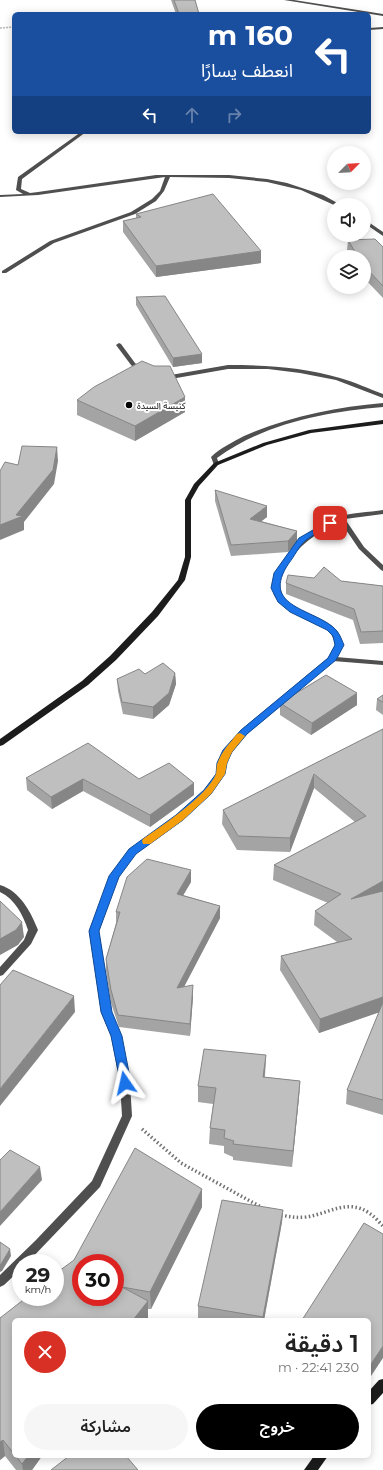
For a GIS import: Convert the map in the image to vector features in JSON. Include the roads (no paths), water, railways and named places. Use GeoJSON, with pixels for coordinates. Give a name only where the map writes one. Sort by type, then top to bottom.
{"type":"FeatureCollection","features":[{"type":"Feature","properties":{"kind":"main road"},"geometry":{"type":"LineString","coordinates":[[0,743],[85,683],[113,658],[155,614],[181,580],[188,557],[188,500],[196,485],[216,464],[265,444],[311,431],[383,422]]}},
{"type":"Feature","properties":{"kind":"main road"},"geometry":{"type":"LineString","coordinates":[[371,1398],[383,1384]]}},
{"type":"Feature","properties":{"kind":"main road"},"geometry":{"type":"LineString","coordinates":[[310,1470],[320,1458]]}},
{"type":"Feature","properties":{"kind":"street"},"geometry":{"type":"LineString","coordinates":[[286,0],[364,12]]}},
{"type":"Feature","properties":{"kind":"street"},"geometry":{"type":"LineString","coordinates":[[371,13],[383,15]]}},
{"type":"Feature","properties":{"kind":"street"},"geometry":{"type":"LineString","coordinates":[[371,29],[383,28]]}},
{"type":"Feature","properties":{"kind":"street"},"geometry":{"type":"LineString","coordinates":[[32,196],[18,190],[20,178],[81,134]]}},
{"type":"Feature","properties":{"kind":"street"},"geometry":{"type":"LineString","coordinates":[[4,272],[52,242],[133,212],[158,195],[168,176]]}},
{"type":"Feature","properties":{"kind":"street"},"geometry":{"type":"LineString","coordinates":[[0,196],[32,196],[134,179],[168,176],[239,177],[267,180],[295,186],[327,198]]}},
{"type":"Feature","properties":{"kind":"street"},"geometry":{"type":"LineString","coordinates":[[371,226],[383,234]]}},
{"type":"Feature","properties":{"kind":"street"},"geometry":{"type":"LineString","coordinates":[[119,345],[140,372],[146,374]]}},
{"type":"Feature","properties":{"kind":"street"},"geometry":{"type":"LineString","coordinates":[[158,377],[181,376],[228,367],[268,367],[300,371],[338,379],[383,396]]}},
{"type":"Feature","properties":{"kind":"street"},"geometry":{"type":"LineString","coordinates":[[216,464],[214,457],[236,442],[275,427],[310,417],[355,407],[383,405]]}},
{"type":"Feature","properties":{"kind":"street"},"geometry":{"type":"LineString","coordinates":[[0,1282],[40,1243],[96,1184],[127,1116],[125,1083],[116,1036],[106,1012],[94,931],[114,876],[132,852],[180,817],[207,792],[221,774],[222,763],[228,750],[244,732],[331,660],[339,645],[337,636],[330,628],[293,610],[281,600],[275,588],[278,573],[302,539],[319,528],[341,518],[383,512]]}},
{"type":"Feature","properties":{"kind":"street"},"geometry":{"type":"LineString","coordinates":[[341,518],[361,548],[383,569]]}},
{"type":"Feature","properties":{"kind":"street"},"geometry":{"type":"LineString","coordinates":[[331,660],[383,663]]}},
{"type":"Feature","properties":{"kind":"street"},"geometry":{"type":"LineString","coordinates":[[0,888],[23,908],[33,930],[28,942],[0,973]]}},
{"type":"Feature","properties":{"kind":"place","name":"كنيسة السيدة"},"geometry":{"type":"Point","coordinates":[129,405]}}]}
